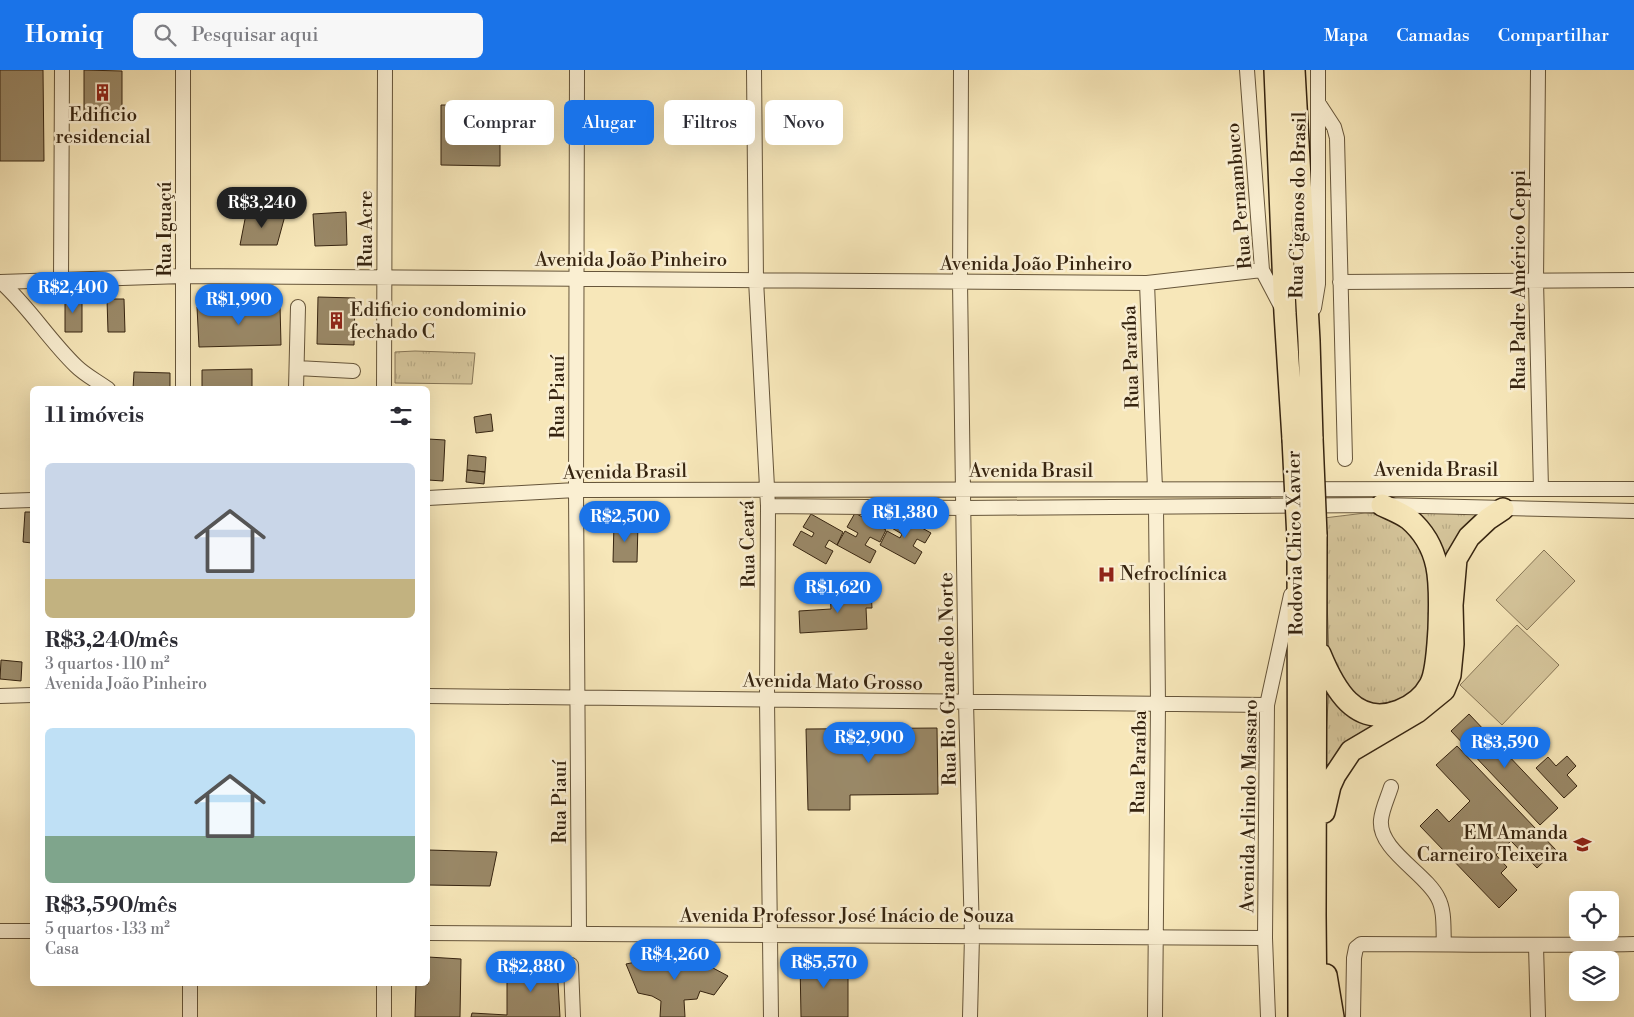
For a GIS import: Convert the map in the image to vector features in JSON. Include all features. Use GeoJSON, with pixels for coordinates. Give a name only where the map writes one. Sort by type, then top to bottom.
{"type":"FeatureCollection","features":[{"type":"Feature","properties":{"kind":"highway","name":"Rodovia Chico Xavier"},"geometry":{"type":"LineString","coordinates":[[1275,70],[1285,313],[1303,439],[1307,537],[1316,646],[1316,1017]]}},
{"type":"Feature","properties":{"kind":"highway","name":"Rodovia Chico Xavier"},"geometry":{"type":"LineString","coordinates":[[1294,70],[1309,341],[1303,439]]}},
{"type":"Feature","properties":{"kind":"highway"},"geometry":{"type":"LineString","coordinates":[[1316,646],[1330,678],[1339,692],[1353,707],[1370,714],[1388,715],[1407,708],[1420,699],[1431,684],[1438,649],[1440,582],[1437,562],[1427,541],[1408,518],[1382,505]]}},
{"type":"Feature","properties":{"kind":"highway"},"geometry":{"type":"LineString","coordinates":[[1315,849],[1330,786],[1347,755],[1356,747],[1417,712],[1444,690],[1450,675],[1454,644],[1452,605],[1456,559],[1469,537],[1488,519],[1503,509]]}},
{"type":"Feature","properties":{"kind":"highway","name":"Rodovia Chico Xavier"},"geometry":{"type":"LineString","coordinates":[[1299,1017],[1297,568],[1307,537]]}},
{"type":"Feature","properties":{"kind":"highway"},"geometry":{"type":"LineString","coordinates":[[1315,915],[1333,1017]]}},
{"type":"Feature","properties":{"kind":"street"},"geometry":{"type":"LineString","coordinates":[[61,280],[62,70]]}},
{"type":"Feature","properties":{"kind":"street","name":"Rua Iguaçú"},"geometry":{"type":"LineString","coordinates":[[183,70],[184,386]]}},
{"type":"Feature","properties":{"kind":"street","name":"Rua Acre"},"geometry":{"type":"LineString","coordinates":[[384,70],[384,386]]}},
{"type":"Feature","properties":{"kind":"street","name":"Rua Piauí"},"geometry":{"type":"LineString","coordinates":[[577,70],[576,490],[579,933]]}},
{"type":"Feature","properties":{"kind":"street","name":"Rua Ceará"},"geometry":{"type":"LineString","coordinates":[[754,70],[756,280],[768,506],[767,700],[771,1017]]}},
{"type":"Feature","properties":{"kind":"street","name":"Rua Rio Grande do Norte"},"geometry":{"type":"LineString","coordinates":[[961,70],[960,282],[966,702],[972,936],[970,1017]]}},
{"type":"Feature","properties":{"kind":"street","name":"Rua Pernambuco"},"geometry":{"type":"LineString","coordinates":[[1247,70],[1262,270],[1285,313]]}},
{"type":"Feature","properties":{"kind":"street","name":"Rua Ciganos do Brasil"},"geometry":{"type":"LineString","coordinates":[[1309,341],[1318,284],[1318,70]]}},
{"type":"Feature","properties":{"kind":"street","name":"Rua Padre Américo Ceppi"},"geometry":{"type":"LineString","coordinates":[[1538,70],[1536,281],[1541,489]]}},
{"type":"Feature","properties":{"kind":"street"},"geometry":{"type":"LineString","coordinates":[[1319,104],[1334,127],[1337,138],[1345,459]]}},
{"type":"Feature","properties":{"kind":"street","name":"Avenida João Pinheiro"},"geometry":{"type":"LineString","coordinates":[[0,282],[183,276],[1147,283],[1262,270]]}},
{"type":"Feature","properties":{"kind":"street"},"geometry":{"type":"LineString","coordinates":[[1340,282],[1634,280]]}},
{"type":"Feature","properties":{"kind":"street"},"geometry":{"type":"LineString","coordinates":[[0,282],[14,294],[78,368],[104,386]]}},
{"type":"Feature","properties":{"kind":"street","name":"Rua Paraíba"},"geometry":{"type":"LineString","coordinates":[[1147,283],[1155,489]]}},
{"type":"Feature","properties":{"kind":"street"},"geometry":{"type":"LineString","coordinates":[[296,386],[298,307]]}},
{"type":"Feature","properties":{"kind":"street"},"geometry":{"type":"LineString","coordinates":[[297,368],[353,370]]}},
{"type":"Feature","properties":{"kind":"street","name":"Avenida Brasil"},"geometry":{"type":"LineString","coordinates":[[430,498],[576,490],[1634,489]]}},
{"type":"Feature","properties":{"kind":"street"},"geometry":{"type":"LineString","coordinates":[[0,501],[30,500]]}},
{"type":"Feature","properties":{"kind":"street","name":"Avenida Brasil"},"geometry":{"type":"LineString","coordinates":[[768,506],[1156,508],[1382,505],[1634,511]]}},
{"type":"Feature","properties":{"kind":"street","name":"Rua Paraíba"},"geometry":{"type":"LineString","coordinates":[[1155,1017],[1158,704],[1156,508]]}},
{"type":"Feature","properties":{"kind":"street","name":"Avenida Arlindo Massaro"},"geometry":{"type":"LineString","coordinates":[[1268,1017],[1266,938],[1267,705],[1297,568]]}},
{"type":"Feature","properties":{"kind":"street"},"geometry":{"type":"LineString","coordinates":[[0,696],[30,695]]}},
{"type":"Feature","properties":{"kind":"street","name":"Avenida Mato Grosso"},"geometry":{"type":"LineString","coordinates":[[430,696],[1267,705]]}},
{"type":"Feature","properties":{"kind":"street"},"geometry":{"type":"LineString","coordinates":[[1391,787],[1381,820],[1382,832],[1389,844],[1438,898],[1442,910],[1444,944]]}},
{"type":"Feature","properties":{"kind":"street"},"geometry":{"type":"LineString","coordinates":[[0,931],[30,931]]}},
{"type":"Feature","properties":{"kind":"street","name":"Avenida Professor José Inácio de Souza"},"geometry":{"type":"LineString","coordinates":[[430,933],[1266,938]]}},
{"type":"Feature","properties":{"kind":"street"},"geometry":{"type":"LineString","coordinates":[[1353,1017],[1354,958],[1356,948],[1361,944],[1536,946],[1634,944]]}},
{"type":"Feature","properties":{"kind":"street"},"geometry":{"type":"LineString","coordinates":[[1536,946],[1538,1017]]}},
{"type":"Feature","properties":{"kind":"street"},"geometry":{"type":"LineString","coordinates":[[571,965],[573,1017]]}},
{"type":"Feature","properties":{"kind":"street"},"geometry":{"type":"LineString","coordinates":[[190,986],[190,1017]]}},
{"type":"Feature","properties":{"kind":"street"},"geometry":{"type":"LineString","coordinates":[[384,986],[384,1017]]}},
{"type":"Feature","properties":{"kind":"green space"},"geometry":{"type":"Polygon","coordinates":[[[395,352],[475,353],[472,384],[395,383],[395,352]]]}},
{"type":"Feature","properties":{"kind":"green space"},"geometry":{"type":"Polygon","coordinates":[[[1409,512],[1488,513],[1462,539],[1455,552],[1451,566],[1449,581],[1450,648],[1447,669],[1431,697],[1420,706],[1354,743],[1324,768],[1329,687],[1342,704],[1359,717],[1372,722],[1382,722],[1392,720],[1414,706],[1431,688],[1441,670],[1446,633],[1446,571],[1432,539],[1409,512]]]}},
{"type":"Feature","properties":{"kind":"green space"},"geometry":{"type":"Polygon","coordinates":[[[1365,513],[1399,519],[1430,560],[1429,665],[1416,693],[1391,707],[1370,704],[1348,692],[1329,655],[1324,518],[1365,513]]]}},
{"type":"Feature","properties":{"kind":"green space"},"geometry":{"type":"Polygon","coordinates":[[[1544,550],[1575,581],[1527,630],[1496,600],[1544,550]]]}},
{"type":"Feature","properties":{"kind":"green space"},"geometry":{"type":"Polygon","coordinates":[[[1517,625],[1559,665],[1502,725],[1460,685],[1517,625]]]}},
{"type":"Feature","properties":{"kind":"building"},"geometry":{"type":"Polygon","coordinates":[[[0,70],[43,70],[44,161],[0,161],[0,70]]]}},
{"type":"Feature","properties":{"kind":"building","name":"Edificio residencial"},"geometry":{"type":"Polygon","coordinates":[[[84,70],[122,71],[122,113],[84,113],[84,70]]]}},
{"type":"Feature","properties":{"kind":"building"},"geometry":{"type":"Polygon","coordinates":[[[441,105],[445,105],[445,145],[500,145],[500,166],[441,165],[441,105]]]}},
{"type":"Feature","properties":{"kind":"building"},"geometry":{"type":"Polygon","coordinates":[[[286,212],[277,245],[240,245],[246,214],[286,212]]]}},
{"type":"Feature","properties":{"kind":"building"},"geometry":{"type":"Polygon","coordinates":[[[346,212],[347,245],[315,246],[313,214],[346,212]]]}},
{"type":"Feature","properties":{"kind":"building"},"geometry":{"type":"Polygon","coordinates":[[[65,296],[82,297],[82,332],[65,332],[65,296]]]}},
{"type":"Feature","properties":{"kind":"building","name":"Edificio condominio fechado C"},"geometry":{"type":"Polygon","coordinates":[[[318,297],[355,298],[354,345],[317,344],[318,297]]]}},
{"type":"Feature","properties":{"kind":"building"},"geometry":{"type":"Polygon","coordinates":[[[107,299],[124,299],[125,332],[108,332],[107,299]]]}},
{"type":"Feature","properties":{"kind":"building"},"geometry":{"type":"Polygon","coordinates":[[[280,305],[281,345],[199,347],[197,307],[280,305]]]}},
{"type":"Feature","properties":{"kind":"building"},"geometry":{"type":"Polygon","coordinates":[[[252,369],[252,386],[202,386],[202,370],[252,369]]]}},
{"type":"Feature","properties":{"kind":"building"},"geometry":{"type":"Polygon","coordinates":[[[134,372],[170,373],[170,386],[133,386],[134,372]]]}},
{"type":"Feature","properties":{"kind":"building"},"geometry":{"type":"Polygon","coordinates":[[[491,414],[493,431],[476,433],[474,417],[491,414]]]}},
{"type":"Feature","properties":{"kind":"building"},"geometry":{"type":"Polygon","coordinates":[[[430,439],[445,440],[443,481],[430,480],[430,439]]]}},
{"type":"Feature","properties":{"kind":"building"},"geometry":{"type":"Polygon","coordinates":[[[468,455],[486,457],[485,472],[467,470],[468,455]]]}},
{"type":"Feature","properties":{"kind":"building"},"geometry":{"type":"Polygon","coordinates":[[[467,470],[485,472],[484,484],[466,482],[467,470]]]}},
{"type":"Feature","properties":{"kind":"building"},"geometry":{"type":"Polygon","coordinates":[[[25,512],[30,512],[30,543],[23,542],[25,512]]]}},
{"type":"Feature","properties":{"kind":"building"},"geometry":{"type":"Polygon","coordinates":[[[855,513],[886,530],[880,542],[870,537],[865,545],[876,551],[870,563],[837,545],[845,531],[856,537],[858,533],[847,527],[855,513]]]}},
{"type":"Feature","properties":{"kind":"building"},"geometry":{"type":"Polygon","coordinates":[[[811,514],[843,532],[837,545],[829,540],[825,547],[833,551],[826,564],[793,545],[801,531],[812,537],[814,533],[803,527],[811,514]]]}},
{"type":"Feature","properties":{"kind":"building"},"geometry":{"type":"Polygon","coordinates":[[[897,514],[931,533],[925,543],[917,539],[913,546],[922,552],[915,564],[880,545],[887,531],[900,538],[902,534],[890,527],[897,514]]]}},
{"type":"Feature","properties":{"kind":"building"},"geometry":{"type":"Polygon","coordinates":[[[614,523],[638,524],[637,562],[613,562],[614,523]]]}},
{"type":"Feature","properties":{"kind":"building"},"geometry":{"type":"Polygon","coordinates":[[[871,592],[872,608],[866,608],[867,629],[800,633],[799,611],[831,609],[830,595],[871,592]]]}},
{"type":"Feature","properties":{"kind":"building"},"geometry":{"type":"Polygon","coordinates":[[[1,660],[22,662],[21,681],[0,679],[1,660]]]}},
{"type":"Feature","properties":{"kind":"building"},"geometry":{"type":"Polygon","coordinates":[[[1469,714],[1558,808],[1540,825],[1451,731],[1469,714]]]}},
{"type":"Feature","properties":{"kind":"building"},"geometry":{"type":"Polygon","coordinates":[[[937,728],[938,794],[850,795],[850,810],[808,810],[806,729],[937,728]]]}},
{"type":"Feature","properties":{"kind":"building"},"geometry":{"type":"Polygon","coordinates":[[[1457,746],[1556,850],[1537,868],[1511,841],[1496,855],[1507,867],[1501,873],[1517,890],[1499,908],[1420,826],[1437,809],[1449,822],[1470,801],[1436,765],[1457,746]]]}},
{"type":"Feature","properties":{"kind":"building"},"geometry":{"type":"Polygon","coordinates":[[[1567,756],[1576,766],[1567,775],[1577,786],[1564,798],[1536,768],[1548,757],[1556,766],[1567,756]]]}},
{"type":"Feature","properties":{"kind":"building"},"geometry":{"type":"Polygon","coordinates":[[[430,850],[497,852],[490,886],[430,885],[430,850]]]}},
{"type":"Feature","properties":{"kind":"building"},"geometry":{"type":"Polygon","coordinates":[[[675,954],[698,960],[728,976],[714,995],[700,991],[697,999],[684,1000],[685,1017],[660,1017],[661,1001],[652,996],[638,993],[626,964],[675,954]]]}},
{"type":"Feature","properties":{"kind":"building"},"geometry":{"type":"Polygon","coordinates":[[[430,957],[461,959],[460,1017],[415,1017],[416,986],[430,986],[430,957]]]}},
{"type":"Feature","properties":{"kind":"building"},"geometry":{"type":"Polygon","coordinates":[[[848,960],[848,1017],[801,1017],[800,961],[848,960]]]}},
{"type":"Feature","properties":{"kind":"building"},"geometry":{"type":"Polygon","coordinates":[[[557,966],[560,1017],[471,1017],[472,1013],[507,1015],[507,968],[557,966]]]}},
{"type":"Feature","properties":{"kind":"place","name":"Edificio residencial"},"geometry":{"type":"Point","coordinates":[103,92]}},
{"type":"Feature","properties":{"kind":"place","name":"Edificio condominio fechado C"},"geometry":{"type":"Point","coordinates":[336,321]}},
{"type":"Feature","properties":{"kind":"place","name":"Nefroclínica"},"geometry":{"type":"Point","coordinates":[1106,574]}},
{"type":"Feature","properties":{"kind":"place","name":"EM Amanda Carneiro Teixeira"},"geometry":{"type":"Point","coordinates":[1582,844]}}]}
